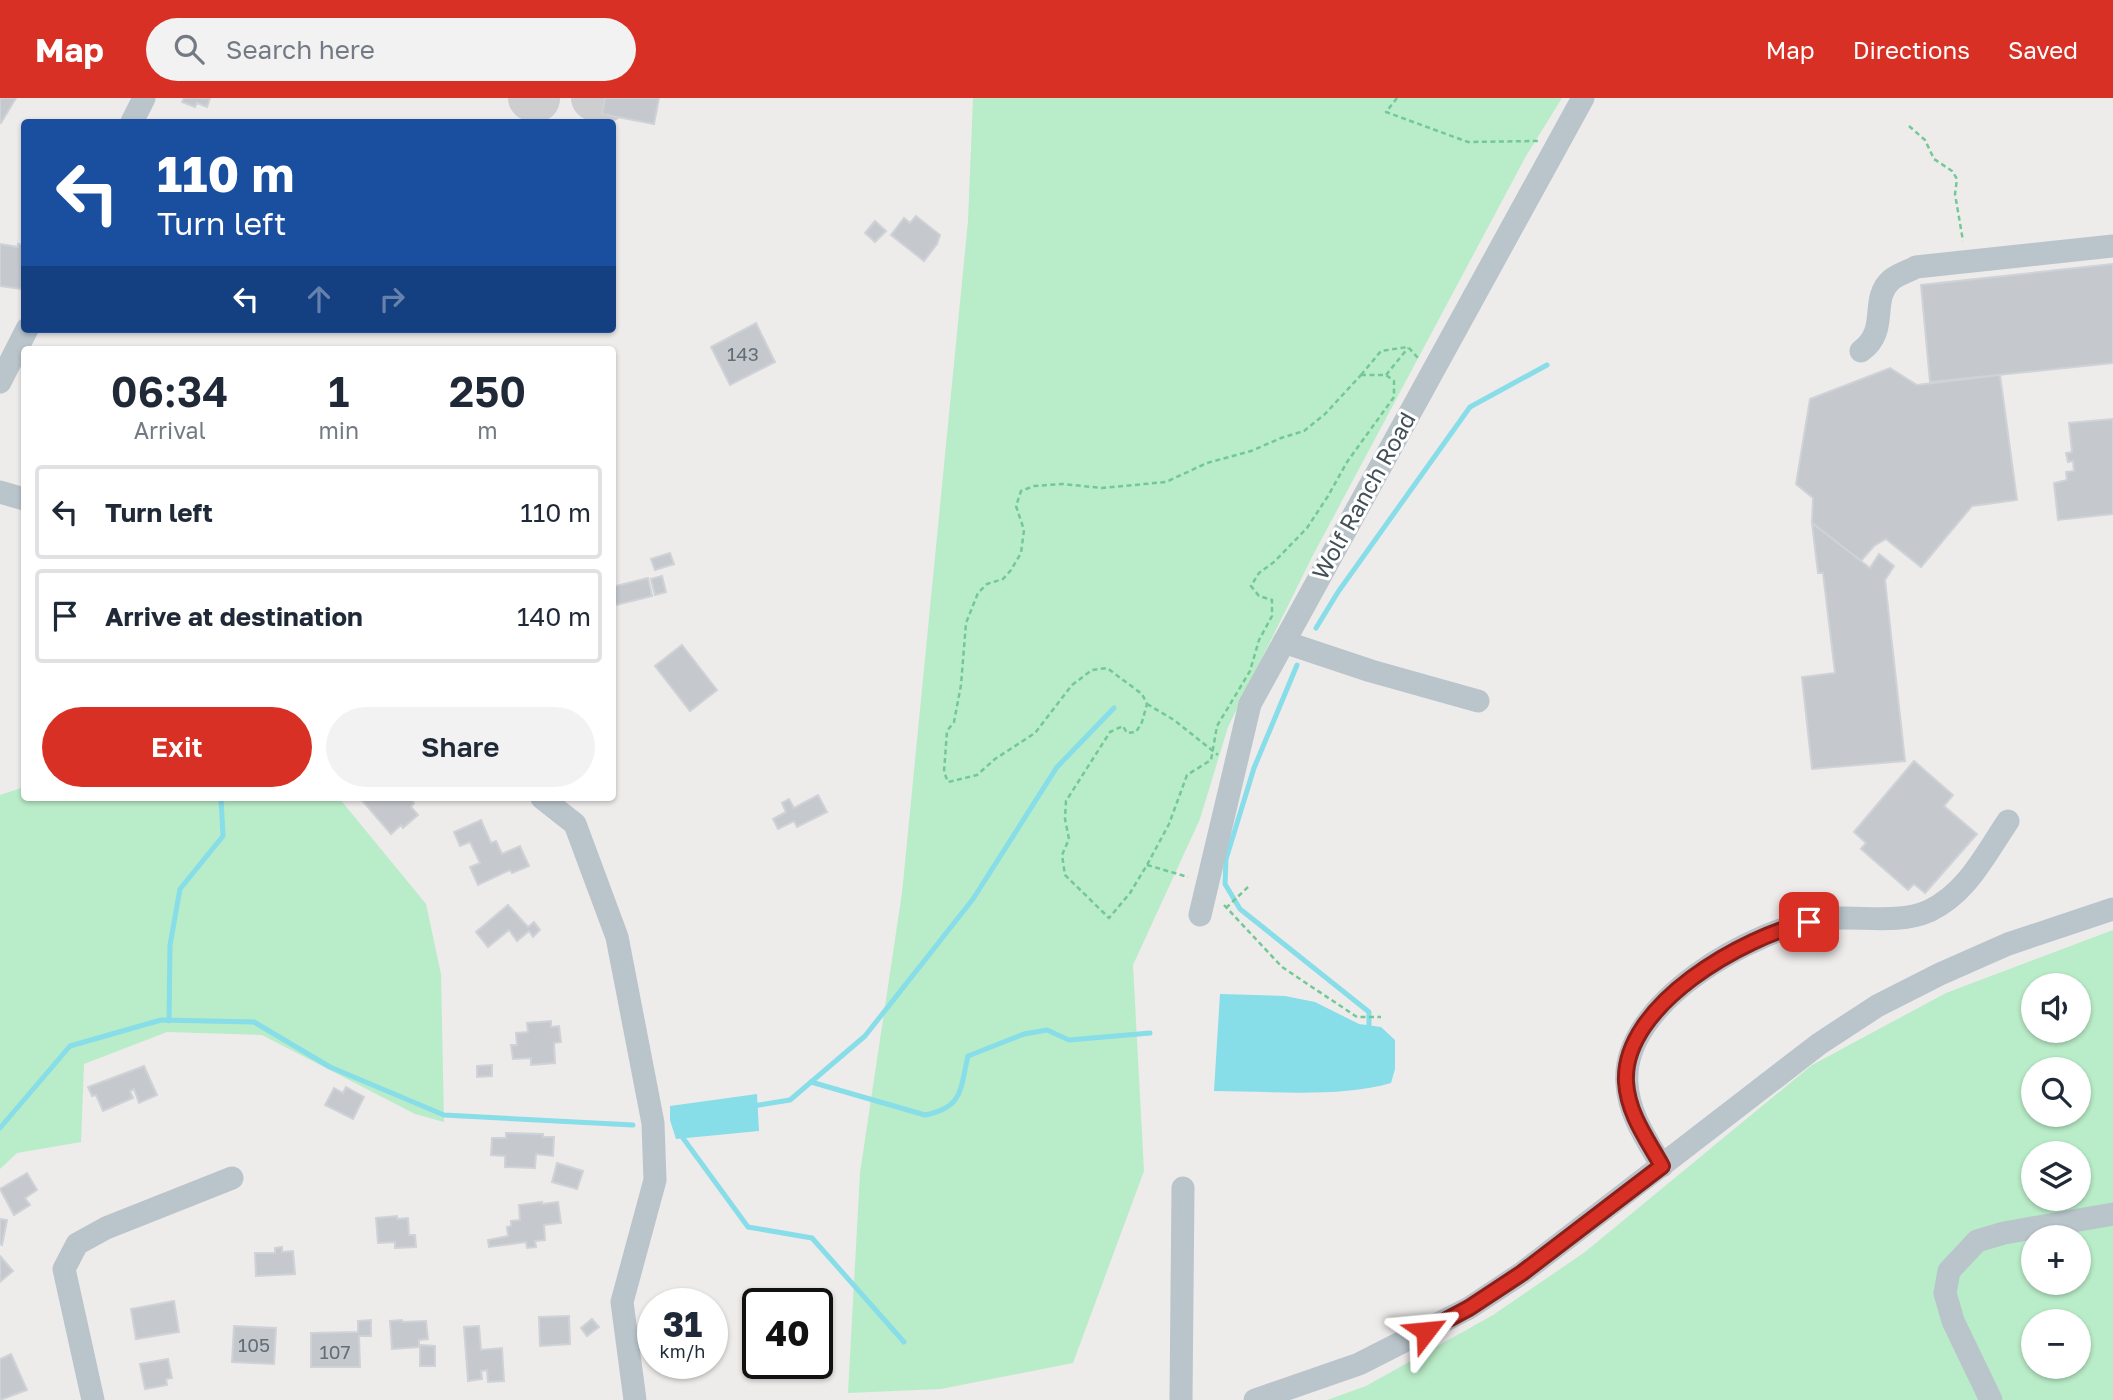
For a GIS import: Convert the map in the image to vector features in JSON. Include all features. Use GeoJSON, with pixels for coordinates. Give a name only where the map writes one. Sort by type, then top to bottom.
{"type":"FeatureCollection","features":[{"type":"Feature","properties":{"kind":"street"},"geometry":{"type":"LineString","coordinates":[[134,119],[144,98]]}},
{"type":"Feature","properties":{"kind":"street","name":"Wolf Ranch Road"},"geometry":{"type":"LineString","coordinates":[[1200,915],[1250,704],[1583,98]]}},
{"type":"Feature","properties":{"kind":"street"},"geometry":{"type":"LineString","coordinates":[[1861,351],[1872,343],[1877,332],[1882,294],[1891,280],[1916,267],[1943,273],[2113,246]]}},
{"type":"Feature","properties":{"kind":"street"},"geometry":{"type":"LineString","coordinates":[[0,382],[25,333]]}},
{"type":"Feature","properties":{"kind":"street"},"geometry":{"type":"LineString","coordinates":[[0,492],[21,498]]}},
{"type":"Feature","properties":{"kind":"street"},"geometry":{"type":"LineString","coordinates":[[1284,642],[1371,671],[1478,701]]}},
{"type":"Feature","properties":{"kind":"street"},"geometry":{"type":"LineString","coordinates":[[546,801],[575,824],[617,937],[653,1122],[655,1180],[622,1302],[635,1400]]}},
{"type":"Feature","properties":{"kind":"street"},"geometry":{"type":"LineString","coordinates":[[1662,1166],[1633,1115],[1626,1082],[1627,1066],[1644,1029],[1674,995],[1710,964],[1743,944],[1769,933],[1823,919],[1912,916],[1936,907],[1966,884],[2008,821]]}},
{"type":"Feature","properties":{"kind":"street"},"geometry":{"type":"LineString","coordinates":[[1255,1400],[1359,1364],[1469,1308],[1522,1273],[1819,1044],[1878,1006],[1940,974],[2008,944],[2113,909]]}},
{"type":"Feature","properties":{"kind":"street"},"geometry":{"type":"LineString","coordinates":[[93,1400],[64,1269],[77,1244],[106,1228],[232,1178]]}},
{"type":"Feature","properties":{"kind":"street"},"geometry":{"type":"LineString","coordinates":[[1181,1400],[1182,1188]]}},
{"type":"Feature","properties":{"kind":"street"},"geometry":{"type":"LineString","coordinates":[[1991,1400],[1953,1321],[1945,1293],[1949,1271],[1977,1241],[2004,1233],[2113,1214]]}},
{"type":"Feature","properties":{"kind":"path"},"geometry":{"type":"LineString","coordinates":[[1397,98],[1386,112],[1468,142],[1560,141]]}},
{"type":"Feature","properties":{"kind":"path"},"geometry":{"type":"LineString","coordinates":[[1909,126],[1925,140],[1934,159],[1952,171],[1957,179],[1957,206],[1961,217],[1964,252]]}},
{"type":"Feature","properties":{"kind":"path"},"geometry":{"type":"LineString","coordinates":[[1408,347],[1432,374]]}},
{"type":"Feature","properties":{"kind":"path"},"geometry":{"type":"LineString","coordinates":[[1386,375],[1408,347]]}},
{"type":"Feature","properties":{"kind":"path"},"geometry":{"type":"LineString","coordinates":[[1235,768],[1174,720],[1147,704],[1142,694],[1107,668],[1092,670],[1072,685],[1035,733],[995,759],[977,775],[948,782],[944,772],[947,731],[954,722],[961,684],[966,623],[978,593],[987,584],[1003,579],[1021,553],[1024,530],[1016,506],[1021,491],[1034,486],[1062,484],[1102,488],[1166,482],[1207,463],[1251,451],[1304,431],[1325,414],[1381,351],[1408,347]]}},
{"type":"Feature","properties":{"kind":"path"},"geometry":{"type":"LineString","coordinates":[[1147,704],[1136,733],[1127,733],[1123,726],[1110,732],[1066,801],[1065,818],[1069,839],[1062,855],[1065,875],[1109,918],[1130,893],[1147,865],[1169,824],[1187,775],[1211,760],[1217,726],[1250,671],[1259,640],[1272,617],[1272,600],[1259,596],[1251,586],[1258,573],[1274,562],[1307,528],[1347,462],[1394,397],[1394,381],[1386,375],[1361,376]]}},
{"type":"Feature","properties":{"kind":"path"},"geometry":{"type":"LineString","coordinates":[[1147,865],[1208,881],[1226,908],[1282,967],[1357,1017],[1381,1017]]}},
{"type":"Feature","properties":{"kind":"path"},"geometry":{"type":"LineString","coordinates":[[1226,908],[1248,887]]}},
{"type":"Feature","properties":{"kind":"green space"},"geometry":{"type":"Polygon","coordinates":[[[973,98],[1562,98],[1526,156],[1312,557],[1228,727],[1200,819],[1133,965],[1144,1171],[1073,1363],[941,1389],[848,1393],[860,1173],[902,893],[968,221],[973,98]]]}},
{"type":"Feature","properties":{"kind":"green space"},"geometry":{"type":"Polygon","coordinates":[[[21,788],[21,801],[341,801],[426,904],[441,974],[444,1122],[415,1114],[262,1035],[167,1032],[84,1064],[81,1142],[17,1153],[0,1169],[0,795],[21,788]]]}},
{"type":"Feature","properties":{"kind":"green space"},"geometry":{"type":"Polygon","coordinates":[[[2113,930],[2113,1400],[1327,1400],[1366,1386],[1493,1315],[1585,1252],[1812,1065],[1946,993],[2113,930]]]}},
{"type":"Feature","properties":{"kind":"water"},"geometry":{"type":"Polygon","coordinates":[[[1220,994],[1285,996],[1315,1002],[1359,1024],[1381,1027],[1395,1040],[1395,1069],[1391,1083],[1349,1091],[1214,1091],[1220,994]]]}},
{"type":"Feature","properties":{"kind":"water"},"geometry":{"type":"Polygon","coordinates":[[[757,1094],[759,1131],[676,1139],[670,1120],[670,1106],[757,1094]]]}},
{"type":"Feature","properties":{"kind":"building"},"geometry":{"type":"Polygon","coordinates":[[[0,98],[16,98],[1,123],[0,122],[0,98]]]}},
{"type":"Feature","properties":{"kind":"building"},"geometry":{"type":"Polygon","coordinates":[[[184,98],[210,98],[207,107],[197,103],[195,107],[182,102],[184,98]]]}},
{"type":"Feature","properties":{"kind":"building"},"geometry":{"type":"Polygon","coordinates":[[[605,98],[659,98],[654,124],[602,114],[605,98]]]}},
{"type":"Feature","properties":{"kind":"building"},"geometry":{"type":"Polygon","coordinates":[[[916,216],[940,235],[937,244],[924,261],[891,235],[904,218],[910,223],[916,216]]]}},
{"type":"Feature","properties":{"kind":"building"},"geometry":{"type":"Polygon","coordinates":[[[875,221],[886,231],[875,242],[865,233],[875,221]]]}},
{"type":"Feature","properties":{"kind":"building"},"geometry":{"type":"Polygon","coordinates":[[[0,244],[18,247],[18,244],[21,244],[21,289],[0,286],[0,244]]]}},
{"type":"Feature","properties":{"kind":"building"},"geometry":{"type":"Polygon","coordinates":[[[2113,264],[2113,363],[1930,382],[1921,285],[2113,264]]]}},
{"type":"Feature","properties":{"kind":"building"},"geometry":{"type":"Polygon","coordinates":[[[756,323],[775,362],[730,385],[711,347],[756,323]]]}},
{"type":"Feature","properties":{"kind":"building"},"geometry":{"type":"Polygon","coordinates":[[[1890,368],[1917,385],[2000,375],[2017,500],[1972,506],[1921,567],[1886,539],[1874,546],[1861,561],[1812,523],[1813,498],[1796,484],[1810,399],[1890,368]]]}},
{"type":"Feature","properties":{"kind":"building"},"geometry":{"type":"Polygon","coordinates":[[[2113,419],[2113,514],[2058,520],[2054,483],[2067,480],[2066,472],[2074,471],[2073,461],[2068,462],[2066,453],[2072,452],[2069,423],[2113,419]]]}},
{"type":"Feature","properties":{"kind":"building"},"geometry":{"type":"Polygon","coordinates":[[[1812,523],[1870,568],[1879,554],[1894,566],[1885,580],[1905,761],[1812,769],[1802,677],[1835,673],[1823,573],[1818,573],[1812,523]]]}},
{"type":"Feature","properties":{"kind":"building"},"geometry":{"type":"Polygon","coordinates":[[[670,553],[674,564],[655,570],[651,559],[670,553]]]}},
{"type":"Feature","properties":{"kind":"building"},"geometry":{"type":"Polygon","coordinates":[[[662,576],[666,592],[655,595],[651,579],[662,576]]]}},
{"type":"Feature","properties":{"kind":"building"},"geometry":{"type":"Polygon","coordinates":[[[648,578],[652,596],[616,605],[616,586],[648,578]]]}},
{"type":"Feature","properties":{"kind":"building"},"geometry":{"type":"Polygon","coordinates":[[[682,645],[717,690],[690,711],[655,666],[682,645]]]}},
{"type":"Feature","properties":{"kind":"building"},"geometry":{"type":"Polygon","coordinates":[[[1914,761],[1953,795],[1944,806],[1977,834],[1925,893],[1914,884],[1908,890],[1861,849],[1866,843],[1854,832],[1914,761]]]}},
{"type":"Feature","properties":{"kind":"building"},"geometry":{"type":"Polygon","coordinates":[[[818,795],[827,812],[797,827],[794,821],[778,829],[773,819],[786,812],[782,803],[789,799],[794,808],[818,795]]]}},
{"type":"Feature","properties":{"kind":"building"},"geometry":{"type":"Polygon","coordinates":[[[363,801],[412,801],[411,807],[418,815],[391,834],[363,801]]]}},
{"type":"Feature","properties":{"kind":"building"},"geometry":{"type":"Polygon","coordinates":[[[481,820],[491,843],[496,841],[502,854],[520,846],[529,866],[512,873],[510,870],[478,885],[470,867],[480,863],[470,842],[460,846],[454,832],[481,820]]]}},
{"type":"Feature","properties":{"kind":"building"},"geometry":{"type":"Polygon","coordinates":[[[508,905],[528,927],[534,922],[540,930],[533,937],[529,931],[517,941],[509,930],[488,947],[476,932],[508,905]]]}},
{"type":"Feature","properties":{"kind":"building"},"geometry":{"type":"Polygon","coordinates":[[[551,1021],[551,1027],[559,1026],[561,1042],[554,1043],[555,1063],[531,1065],[531,1058],[513,1059],[511,1045],[517,1045],[516,1033],[528,1032],[527,1023],[551,1021]]]}},
{"type":"Feature","properties":{"kind":"building"},"geometry":{"type":"Polygon","coordinates":[[[492,1065],[492,1076],[477,1077],[477,1066],[492,1065]]]}},
{"type":"Feature","properties":{"kind":"building"},"geometry":{"type":"Polygon","coordinates":[[[144,1066],[157,1095],[139,1103],[134,1089],[130,1091],[133,1098],[103,1111],[96,1095],[92,1096],[88,1087],[144,1066]]]}},
{"type":"Feature","properties":{"kind":"building"},"geometry":{"type":"Polygon","coordinates":[[[346,1087],[364,1097],[353,1119],[325,1105],[334,1088],[343,1093],[346,1087]]]}},
{"type":"Feature","properties":{"kind":"building"},"geometry":{"type":"Polygon","coordinates":[[[506,1133],[554,1137],[553,1156],[536,1154],[535,1168],[505,1167],[505,1156],[491,1155],[492,1138],[506,1138],[506,1133]]]}},
{"type":"Feature","properties":{"kind":"building"},"geometry":{"type":"Polygon","coordinates":[[[557,1163],[583,1171],[577,1189],[552,1182],[557,1163]]]}},
{"type":"Feature","properties":{"kind":"building"},"geometry":{"type":"Polygon","coordinates":[[[27,1173],[37,1190],[25,1198],[30,1205],[14,1215],[0,1189],[27,1173]]]}},
{"type":"Feature","properties":{"kind":"building"},"geometry":{"type":"Polygon","coordinates":[[[558,1202],[561,1223],[544,1225],[545,1240],[535,1241],[536,1247],[527,1248],[526,1242],[489,1247],[488,1240],[508,1236],[507,1227],[511,1226],[511,1221],[520,1220],[519,1205],[558,1202]]]}},
{"type":"Feature","properties":{"kind":"building"},"geometry":{"type":"Polygon","coordinates":[[[397,1216],[397,1219],[408,1218],[409,1235],[415,1235],[416,1247],[395,1248],[395,1242],[378,1243],[376,1218],[397,1216]]]}},
{"type":"Feature","properties":{"kind":"building"},"geometry":{"type":"Polygon","coordinates":[[[0,1219],[7,1220],[2,1245],[0,1244],[0,1219]]]}},
{"type":"Feature","properties":{"kind":"building"},"geometry":{"type":"Polygon","coordinates":[[[282,1247],[282,1252],[293,1251],[295,1274],[256,1276],[255,1253],[275,1253],[275,1248],[282,1247]]]}},
{"type":"Feature","properties":{"kind":"building"},"geometry":{"type":"Polygon","coordinates":[[[0,1256],[13,1271],[0,1282],[0,1256]]]}},
{"type":"Feature","properties":{"kind":"building"},"geometry":{"type":"Polygon","coordinates":[[[174,1301],[179,1332],[136,1339],[131,1309],[174,1301]]]}},
{"type":"Feature","properties":{"kind":"building"},"geometry":{"type":"Polygon","coordinates":[[[569,1316],[570,1344],[540,1346],[539,1317],[569,1316]]]}},
{"type":"Feature","properties":{"kind":"building"},"geometry":{"type":"Polygon","coordinates":[[[592,1319],[599,1327],[587,1336],[581,1328],[592,1319]]]}},
{"type":"Feature","properties":{"kind":"building"},"geometry":{"type":"Polygon","coordinates":[[[371,1320],[371,1336],[359,1336],[360,1367],[311,1367],[311,1333],[358,1332],[358,1321],[371,1320]]]}},
{"type":"Feature","properties":{"kind":"building"},"geometry":{"type":"Polygon","coordinates":[[[390,1321],[426,1321],[428,1339],[419,1340],[419,1347],[392,1349],[390,1321]]]}},
{"type":"Feature","properties":{"kind":"building"},"geometry":{"type":"Polygon","coordinates":[[[234,1326],[276,1328],[274,1364],[232,1362],[234,1326]]]}},
{"type":"Feature","properties":{"kind":"building"},"geometry":{"type":"Polygon","coordinates":[[[479,1326],[481,1350],[502,1348],[504,1381],[488,1382],[487,1370],[481,1371],[482,1379],[468,1381],[464,1327],[479,1326]]]}},
{"type":"Feature","properties":{"kind":"building"},"geometry":{"type":"Polygon","coordinates":[[[420,1345],[435,1346],[435,1366],[420,1366],[420,1345]]]}},
{"type":"Feature","properties":{"kind":"building"},"geometry":{"type":"Polygon","coordinates":[[[11,1354],[27,1390],[0,1400],[0,1359],[11,1354]]]}},
{"type":"Feature","properties":{"kind":"building"},"geometry":{"type":"Polygon","coordinates":[[[168,1359],[172,1378],[166,1379],[167,1385],[145,1389],[140,1364],[168,1359]]]}},
{"type":"Feature","properties":{"kind":"waterway"},"geometry":{"type":"LineString","coordinates":[[1316,628],[1338,592],[1470,407],[1547,365]]}},
{"type":"Feature","properties":{"kind":"waterway"},"geometry":{"type":"LineString","coordinates":[[1297,665],[1254,768],[1226,859],[1225,884],[1240,909],[1369,1012],[1369,1032]]}},
{"type":"Feature","properties":{"kind":"waterway"},"geometry":{"type":"LineString","coordinates":[[753,1106],[790,1100],[865,1036],[973,899],[1057,767],[1114,708]]}},
{"type":"Feature","properties":{"kind":"waterway"},"geometry":{"type":"LineString","coordinates":[[169,1021],[170,945],[180,889],[223,836],[221,801]]}},
{"type":"Feature","properties":{"kind":"waterway"},"geometry":{"type":"LineString","coordinates":[[0,1128],[70,1046],[161,1020],[254,1022],[330,1067],[444,1115],[633,1125]]}},
{"type":"Feature","properties":{"kind":"waterway"},"geometry":{"type":"LineString","coordinates":[[811,1082],[925,1115],[938,1112],[954,1102],[961,1087],[968,1056],[1024,1034],[1047,1030],[1069,1040],[1150,1033]]}},
{"type":"Feature","properties":{"kind":"waterway"},"geometry":{"type":"LineString","coordinates":[[680,1134],[748,1227],[812,1238],[904,1342]]}},
{"type":"Feature","properties":{"kind":"taxiway"},"geometry":{"type":"LineString","coordinates":[[531,98],[537,99]]}},
{"type":"Feature","properties":{"kind":"taxiway"},"geometry":{"type":"LineString","coordinates":[[594,98],[605,100]]}},
{"type":"Feature","properties":{"kind":"route"},"geometry":{"type":"LineString","coordinates":[[1426,1331],[1469,1308],[1522,1273],[1662,1166],[1633,1115],[1626,1082],[1627,1066],[1633,1048],[1644,1029],[1693,976],[1710,964],[1743,944],[1769,933],[1809,922]]}}]}
